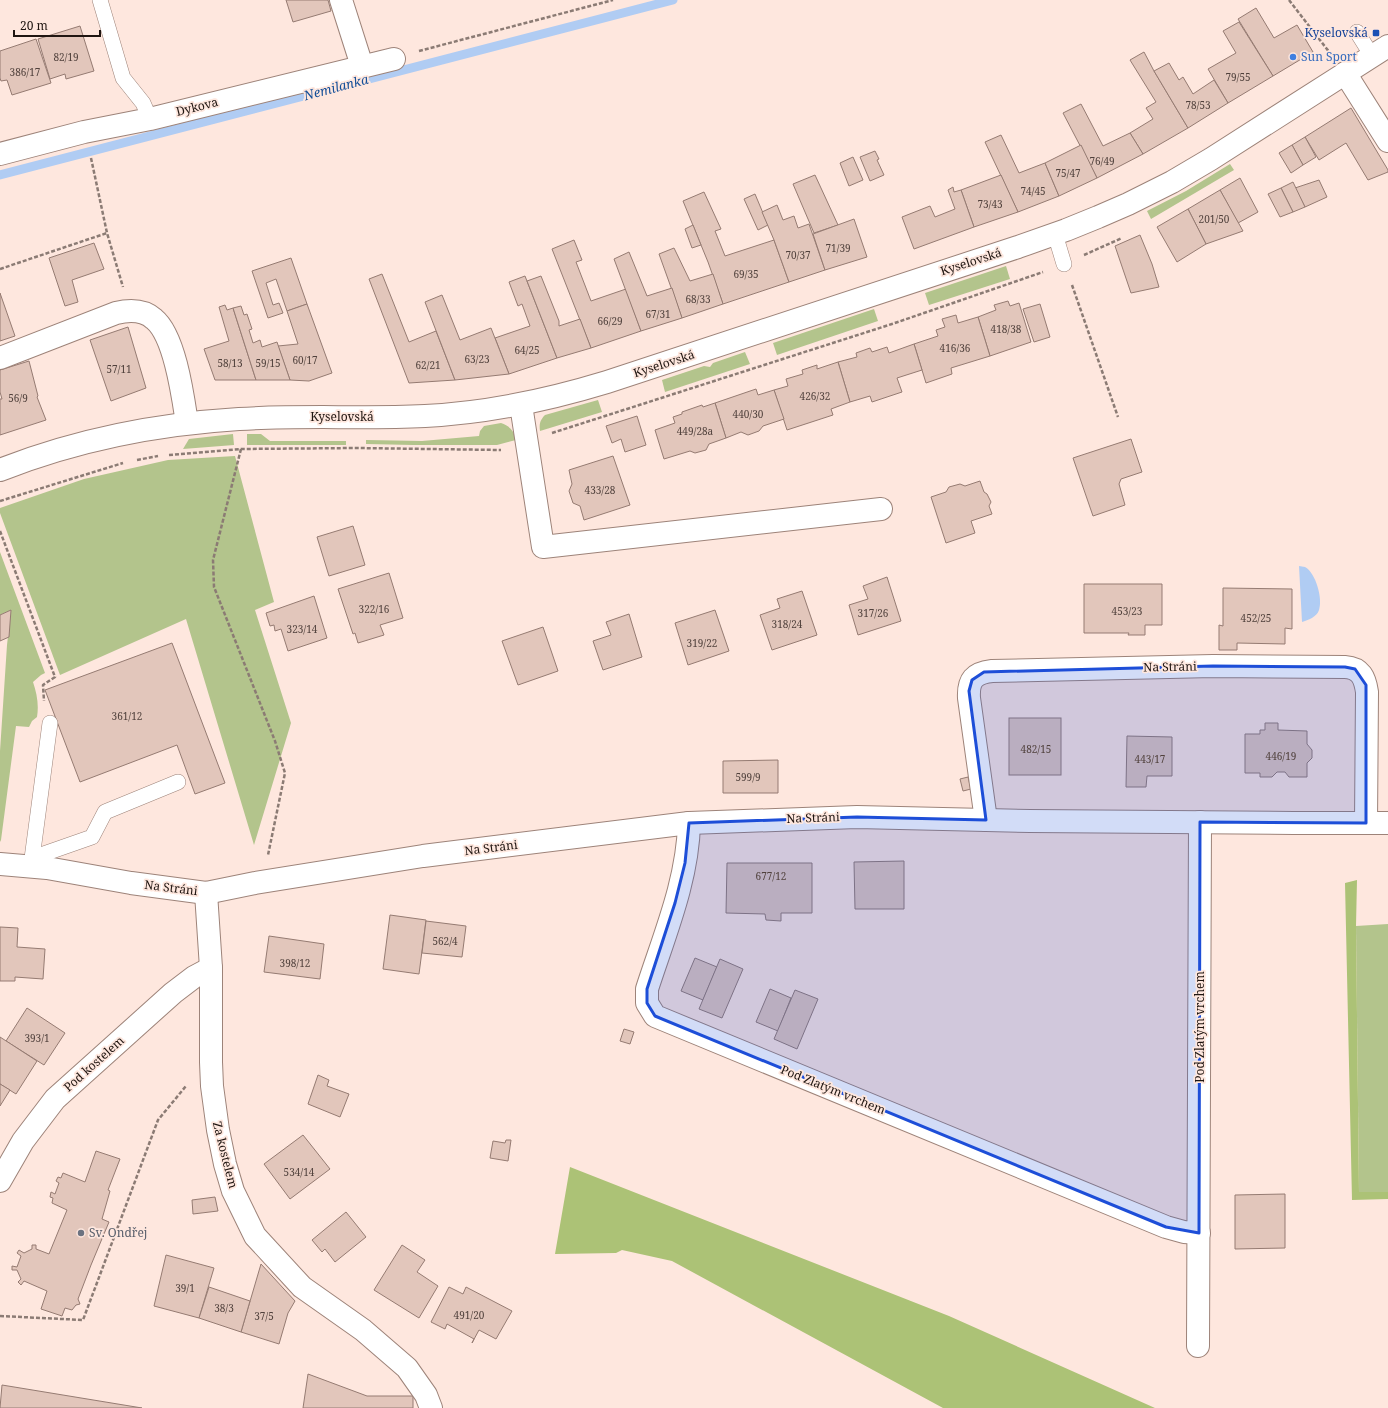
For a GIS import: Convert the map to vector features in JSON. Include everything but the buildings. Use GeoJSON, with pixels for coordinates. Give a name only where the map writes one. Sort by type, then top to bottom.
{"type":"FeatureCollection","features":[{"type":"Feature","properties":{"kind":"street"},"geometry":{"type":"LineString","coordinates":[[341,0],[362,66]]}},
{"type":"Feature","properties":{"kind":"street","name":"Kyselovská"},"geometry":{"type":"LineString","coordinates":[[0,470],[66,447],[153,428],[264,417],[426,416],[465,413],[521,405],[557,397],[607,382],[1055,234],[1128,204],[1172,182],[1211,159],[1380,51]]}},
{"type":"Feature","properties":{"kind":"street","name":"Dykova"},"geometry":{"type":"LineString","coordinates":[[0,154],[84,132],[150,119],[394,58]]}},
{"type":"Feature","properties":{"kind":"street"},"geometry":{"type":"LineString","coordinates":[[1346,73],[1388,141]]}},
{"type":"Feature","properties":{"kind":"street"},"geometry":{"type":"LineString","coordinates":[[0,358],[110,316],[130,311],[148,314],[154,318],[163,330],[176,366],[187,424]]}},
{"type":"Feature","properties":{"kind":"street"},"geometry":{"type":"LineString","coordinates":[[521,405],[543,547],[881,509]]}},
{"type":"Feature","properties":{"kind":"street","name":"Na Stráni"},"geometry":{"type":"LineString","coordinates":[[986,820],[969,698],[969,686],[978,674],[992,671],[1221,666],[1346,667],[1355,669],[1362,675],[1367,692],[1366,823]]}},
{"type":"Feature","properties":{"kind":"street","name":"Na Stráni"},"geometry":{"type":"LineString","coordinates":[[0,864],[31,862],[47,868],[131,883],[206,892],[423,856],[689,823],[857,817],[986,820],[1388,823]]}},
{"type":"Feature","properties":{"kind":"street","name":"Pod Zlatým vrchem"},"geometry":{"type":"LineString","coordinates":[[1198,1346],[1200,822]]}},
{"type":"Feature","properties":{"kind":"street","name":"Pod Zlatým vrchem"},"geometry":{"type":"LineString","coordinates":[[689,823],[687,848],[677,896],[647,989],[647,1003],[655,1016],[1166,1227],[1184,1232],[1199,1233]]}},
{"type":"Feature","properties":{"kind":"street","name":"Za kostelem"},"geometry":{"type":"LineString","coordinates":[[206,892],[211,968],[211,1062],[218,1130],[225,1164],[234,1191],[255,1236],[302,1287],[363,1330],[407,1368],[426,1394],[431,1408]]}},
{"type":"Feature","properties":{"kind":"street","name":"Pod kostelem"},"geometry":{"type":"LineString","coordinates":[[0,1181],[23,1141],[55,1099],[173,993],[194,977],[211,968]]}},
{"type":"Feature","properties":{"kind":"lane"},"geometry":{"type":"LineString","coordinates":[[100,0],[123,78],[143,103],[150,119]]}},
{"type":"Feature","properties":{"kind":"lane"},"geometry":{"type":"LineString","coordinates":[[1357,32],[1380,51]]}},
{"type":"Feature","properties":{"kind":"lane"},"geometry":{"type":"LineString","coordinates":[[1055,234],[1064,264]]}},
{"type":"Feature","properties":{"kind":"lane"},"geometry":{"type":"LineString","coordinates":[[31,862],[50,723]]}},
{"type":"Feature","properties":{"kind":"lane"},"geometry":{"type":"LineString","coordinates":[[31,862],[92,837],[105,812],[178,782]]}},
{"type":"Feature","properties":{"kind":"path"},"geometry":{"type":"LineString","coordinates":[[394,58],[613,0]]}},
{"type":"Feature","properties":{"kind":"path"},"geometry":{"type":"LineString","coordinates":[[1289,0],[1327,50]]}},
{"type":"Feature","properties":{"kind":"path"},"geometry":{"type":"LineString","coordinates":[[91,156],[107,233],[130,311]]}},
{"type":"Feature","properties":{"kind":"path"},"geometry":{"type":"LineString","coordinates":[[0,269],[107,233]]}},
{"type":"Feature","properties":{"kind":"path"},"geometry":{"type":"LineString","coordinates":[[549,434],[900,322],[1064,264],[1118,417]]}},
{"type":"Feature","properties":{"kind":"path"},"geometry":{"type":"LineString","coordinates":[[167,455],[241,449],[356,448],[499,451],[504,449]]}},
{"type":"Feature","properties":{"kind":"path"},"geometry":{"type":"LineString","coordinates":[[241,449],[212,560],[214,587],[286,772],[262,882]]}},
{"type":"Feature","properties":{"kind":"path"},"geometry":{"type":"LineString","coordinates":[[137,460],[159,456]]}},
{"type":"Feature","properties":{"kind":"path"},"geometry":{"type":"LineString","coordinates":[[0,501],[81,475],[129,462]]}},
{"type":"Feature","properties":{"kind":"path"},"geometry":{"type":"LineString","coordinates":[[0,531],[55,677],[43,685],[43,698],[50,723]]}},
{"type":"Feature","properties":{"kind":"path"},"geometry":{"type":"LineString","coordinates":[[0,1316],[83,1320],[158,1120],[196,1074],[211,1062]]}},
{"type":"Feature","properties":{"kind":"highlighted area"},"geometry":{"type":"Polygon","coordinates":[[[1213,666],[1345,667],[1355,669],[1366,685],[1366,823],[1200,822],[1199,1233],[1166,1227],[655,1016],[647,1003],[647,989],[675,903],[685,863],[689,823],[857,817],[986,820],[969,691],[972,680],[984,672],[1213,666]]]}},
{"type":"Feature","properties":{"kind":"green space"},"geometry":{"type":"Polygon","coordinates":[[[1230,164],[1234,170],[1151,219],[1147,211],[1186,191],[1230,164]]]}},
{"type":"Feature","properties":{"kind":"green space"},"geometry":{"type":"Polygon","coordinates":[[[1006,266],[1010,279],[929,305],[925,293],[1006,266]]]}},
{"type":"Feature","properties":{"kind":"green space"},"geometry":{"type":"Polygon","coordinates":[[[874,309],[878,321],[777,355],[773,343],[874,309]]]}},
{"type":"Feature","properties":{"kind":"green space"},"geometry":{"type":"Polygon","coordinates":[[[745,352],[750,364],[665,392],[662,380],[704,366],[710,367],[713,363],[745,352]]]}},
{"type":"Feature","properties":{"kind":"green space"},"geometry":{"type":"Polygon","coordinates":[[[598,400],[602,412],[540,431],[540,422],[545,415],[598,400]]]}},
{"type":"Feature","properties":{"kind":"green space"},"geometry":{"type":"Polygon","coordinates":[[[501,423],[511,429],[516,440],[497,445],[366,444],[366,440],[422,441],[479,436],[480,431],[484,426],[501,423]]]}},
{"type":"Feature","properties":{"kind":"green space"},"geometry":{"type":"Polygon","coordinates":[[[233,434],[234,445],[183,449],[189,439],[233,434]]]}},
{"type":"Feature","properties":{"kind":"green space"},"geometry":{"type":"Polygon","coordinates":[[[247,434],[261,434],[270,441],[346,441],[346,445],[247,445],[247,434]]]}},
{"type":"Feature","properties":{"kind":"green space"},"geometry":{"type":"Polygon","coordinates":[[[235,456],[274,602],[255,610],[291,723],[254,845],[186,619],[60,675],[0,513],[0,508],[84,479],[168,460],[235,456]]]}},
{"type":"Feature","properties":{"kind":"green space"},"geometry":{"type":"Polygon","coordinates":[[[0,552],[45,673],[33,682],[36,691],[38,708],[37,717],[32,721],[29,727],[16,726],[0,842],[0,751],[7,645],[11,610],[0,615],[0,552]]]}},
{"type":"Feature","properties":{"kind":"green space"},"geometry":{"type":"Polygon","coordinates":[[[1357,880],[1356,926],[1359,1192],[1388,1192],[1388,1199],[1352,1200],[1345,883],[1357,880]]]}},
{"type":"Feature","properties":{"kind":"green space"},"geometry":{"type":"Polygon","coordinates":[[[1388,924],[1388,1192],[1359,1192],[1356,926],[1388,924]]]}},
{"type":"Feature","properties":{"kind":"green space"},"geometry":{"type":"Polygon","coordinates":[[[570,1167],[949,1316],[1155,1408],[943,1408],[672,1261],[622,1250],[616,1253],[555,1254],[570,1167]]]}},
{"type":"Feature","properties":{"kind":"water"},"geometry":{"type":"Polygon","coordinates":[[[1299,566],[1305,567],[1309,570],[1318,587],[1320,599],[1319,610],[1316,615],[1302,622],[1299,566]]]}},
{"type":"Feature","properties":{"kind":"waterway","name":"Nemilanka"},"geometry":{"type":"LineString","coordinates":[[0,175],[673,0]]}},
{"type":"Feature","properties":{"kind":"place","name":"Kyselovská"},"geometry":{"type":"Point","coordinates":[1376,33]}},
{"type":"Feature","properties":{"kind":"place","name":"Sun Sport"},"geometry":{"type":"Point","coordinates":[1293,57]}},
{"type":"Feature","properties":{"kind":"place","name":"Sv. Ondřej"},"geometry":{"type":"Point","coordinates":[81,1233]}}]}
